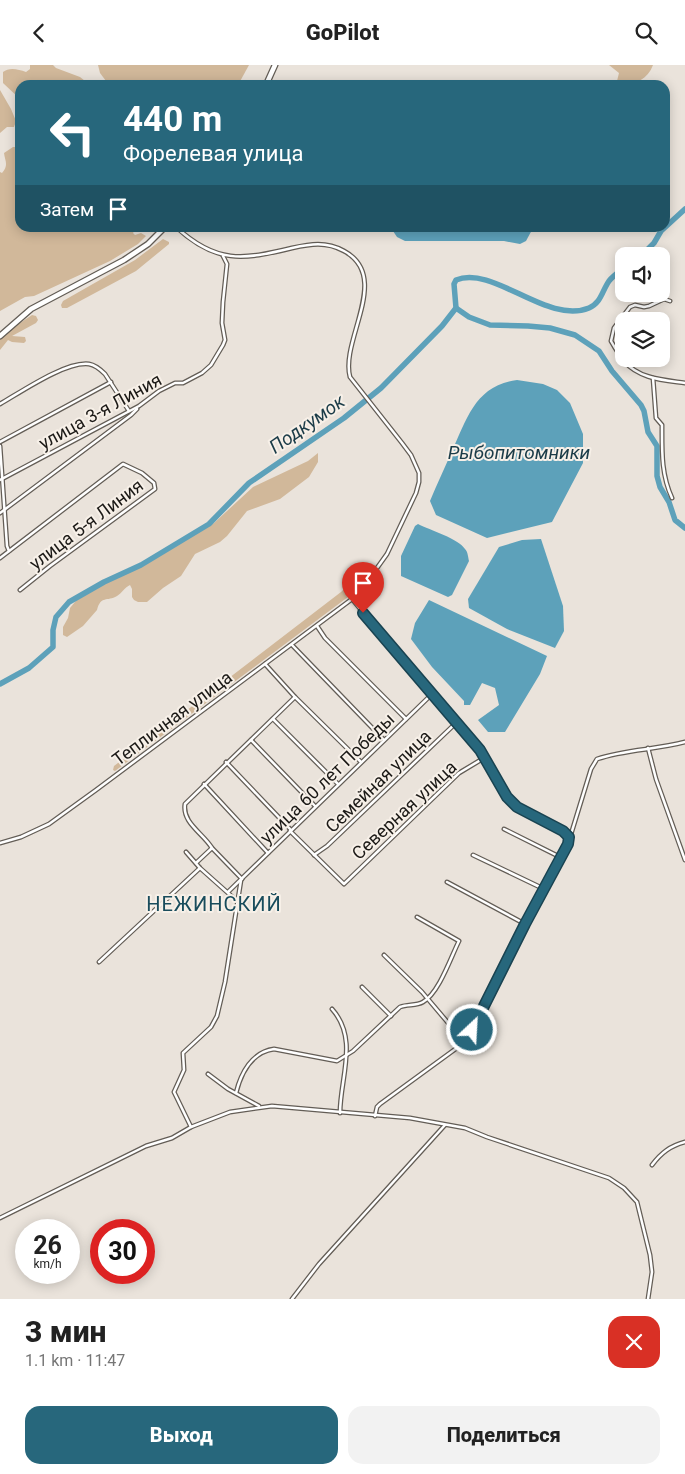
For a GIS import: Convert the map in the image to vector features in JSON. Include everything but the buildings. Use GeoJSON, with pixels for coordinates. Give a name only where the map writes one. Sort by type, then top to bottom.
{"type":"FeatureCollection","features":[{"type":"Feature","properties":{"kind":"main road"},"geometry":{"type":"LineString","coordinates":[[268,80],[275,65]]}},
{"type":"Feature","properties":{"kind":"main road"},"geometry":{"type":"LineString","coordinates":[[0,336],[31,309],[124,261],[148,244],[160,232]]}},
{"type":"Feature","properties":{"kind":"street"},"geometry":{"type":"LineString","coordinates":[[182,232],[196,244],[223,256]]}},
{"type":"Feature","properties":{"kind":"street","name":"Тепличная улица"},"geometry":{"type":"LineString","coordinates":[[0,843],[21,837],[49,824],[168,739],[352,599],[387,554],[411,505],[419,482],[419,473],[411,455],[350,377],[348,368],[350,350],[363,303],[364,285],[360,268],[351,256],[337,247],[320,244],[250,257],[223,256]]}},
{"type":"Feature","properties":{"kind":"street","name":"улица 3-я Линия"},"geometry":{"type":"LineString","coordinates":[[1,480],[139,406],[159,391],[175,383],[183,383],[202,373],[211,365],[225,340],[222,323],[227,264],[223,256]]}},
{"type":"Feature","properties":{"kind":"street"},"geometry":{"type":"LineString","coordinates":[[657,302],[644,307],[635,305],[630,307],[619,322],[611,341],[624,362],[639,374],[685,383]]}},
{"type":"Feature","properties":{"kind":"street"},"geometry":{"type":"LineString","coordinates":[[0,404],[62,369],[88,364],[101,370],[129,411]]}},
{"type":"Feature","properties":{"kind":"street"},"geometry":{"type":"LineString","coordinates":[[653,378],[656,418],[662,425],[664,477],[672,498]]}},
{"type":"Feature","properties":{"kind":"street"},"geometry":{"type":"LineString","coordinates":[[0,442],[111,382]]}},
{"type":"Feature","properties":{"kind":"street"},"geometry":{"type":"LineString","coordinates":[[0,513],[130,415],[139,406]]}},
{"type":"Feature","properties":{"kind":"street"},"geometry":{"type":"LineString","coordinates":[[0,446],[1,480],[9,551]]}},
{"type":"Feature","properties":{"kind":"street","name":"улица 5-я Линия"},"geometry":{"type":"LineString","coordinates":[[0,558],[123,464],[142,473],[154,483],[155,489],[20,590]]}},
{"type":"Feature","properties":{"kind":"street"},"geometry":{"type":"LineString","coordinates":[[352,599],[431,695],[480,750],[507,797],[517,807],[563,831],[569,837]]}},
{"type":"Feature","properties":{"kind":"street"},"geometry":{"type":"LineString","coordinates":[[317,626],[326,638],[406,719]]}},
{"type":"Feature","properties":{"kind":"street"},"geometry":{"type":"LineString","coordinates":[[292,645],[384,741]]}},
{"type":"Feature","properties":{"kind":"street"},"geometry":{"type":"LineString","coordinates":[[265,664],[361,763]]}},
{"type":"Feature","properties":{"kind":"street","name":"улица 60 лет Победы"},"geometry":{"type":"LineString","coordinates":[[228,892],[431,695]]}},
{"type":"Feature","properties":{"kind":"street"},"geometry":{"type":"LineString","coordinates":[[191,1127],[174,1092],[184,1070],[183,1053],[211,1027],[217,1016],[225,981],[241,879],[187,819],[184,811],[185,804],[226,762],[295,697]]}},
{"type":"Feature","properties":{"kind":"street"},"geometry":{"type":"LineString","coordinates":[[273,719],[338,784]]}},
{"type":"Feature","properties":{"kind":"street","name":"Семейная улица"},"geometry":{"type":"LineString","coordinates":[[314,855],[327,846],[457,722]]}},
{"type":"Feature","properties":{"kind":"street"},"geometry":{"type":"LineString","coordinates":[[251,740],[315,807]]}},
{"type":"Feature","properties":{"kind":"street"},"geometry":{"type":"LineString","coordinates":[[375,1116],[377,1107],[380,1104],[469,1038],[525,924],[568,844],[569,837],[577,820],[591,769],[597,759],[609,755],[685,742]]}},
{"type":"Feature","properties":{"kind":"street"},"geometry":{"type":"LineString","coordinates":[[648,748],[656,779],[685,860]]}},
{"type":"Feature","properties":{"kind":"street","name":"Северная улица"},"geometry":{"type":"LineString","coordinates":[[314,855],[344,884],[459,773],[484,758]]}},
{"type":"Feature","properties":{"kind":"street"},"geometry":{"type":"LineString","coordinates":[[226,762],[314,855]]}},
{"type":"Feature","properties":{"kind":"street"},"geometry":{"type":"LineString","coordinates":[[204,785],[268,853]]}},
{"type":"Feature","properties":{"kind":"street"},"geometry":{"type":"LineString","coordinates":[[504,829],[560,857]]}},
{"type":"Feature","properties":{"kind":"street"},"geometry":{"type":"LineString","coordinates":[[196,863],[212,848]]}},
{"type":"Feature","properties":{"kind":"street"},"geometry":{"type":"LineString","coordinates":[[186,852],[200,868],[237,901]]}},
{"type":"Feature","properties":{"kind":"street"},"geometry":{"type":"LineString","coordinates":[[473,855],[544,889]]}},
{"type":"Feature","properties":{"kind":"street"},"geometry":{"type":"LineString","coordinates":[[98,962],[200,868]]}},
{"type":"Feature","properties":{"kind":"street"},"geometry":{"type":"LineString","coordinates":[[447,882],[525,924]]}},
{"type":"Feature","properties":{"kind":"street"},"geometry":{"type":"LineString","coordinates":[[236,1093],[242,1074],[266,1050],[274,1049],[337,1061],[346,1056],[400,1007],[417,1005],[428,999],[442,980],[459,941],[417,917]]}},
{"type":"Feature","properties":{"kind":"street"},"geometry":{"type":"LineString","coordinates":[[384,955],[459,1033],[472,1030]]}},
{"type":"Feature","properties":{"kind":"street"},"geometry":{"type":"LineString","coordinates":[[362,987],[391,1016]]}},
{"type":"Feature","properties":{"kind":"street"},"geometry":{"type":"LineString","coordinates":[[332,1009],[343,1025],[346,1056],[340,1113]]}},
{"type":"Feature","properties":{"kind":"street"},"geometry":{"type":"LineString","coordinates":[[208,1074],[228,1089],[260,1107]]}},
{"type":"Feature","properties":{"kind":"street"},"geometry":{"type":"LineString","coordinates":[[0,1219],[146,1146],[172,1138],[191,1127],[230,1111],[272,1106],[424,1120],[465,1127],[487,1137],[609,1179],[624,1188],[637,1202],[650,1255],[652,1272],[648,1299]]}},
{"type":"Feature","properties":{"kind":"street"},"geometry":{"type":"LineString","coordinates":[[292,1299],[319,1264],[445,1125]]}},
{"type":"Feature","properties":{"kind":"street"},"geometry":{"type":"LineString","coordinates":[[652,1165],[658,1156],[666,1150],[685,1142]]}},
{"type":"Feature","properties":{"kind":"shaded area"},"geometry":{"type":"Polygon","coordinates":[[[30,65],[53,65],[84,80],[15,80],[15,94],[3,83],[3,72],[8,69],[26,72],[30,69],[30,65]]]}},
{"type":"Feature","properties":{"kind":"shaded area"},"geometry":{"type":"Polygon","coordinates":[[[98,65],[249,65],[241,80],[105,80],[100,73],[98,65]]]}},
{"type":"Feature","properties":{"kind":"shaded area"},"geometry":{"type":"Polygon","coordinates":[[[609,65],[653,65],[648,74],[640,80],[617,80],[619,73],[609,65]]]}},
{"type":"Feature","properties":{"kind":"shaded area"},"geometry":{"type":"Polygon","coordinates":[[[0,90],[11,109],[15,124],[14,127],[7,127],[0,133],[0,90]]]}},
{"type":"Feature","properties":{"kind":"shaded area"},"geometry":{"type":"Polygon","coordinates":[[[15,147],[15,232],[134,232],[135,235],[141,233],[146,236],[138,244],[110,261],[34,296],[25,297],[0,311],[0,172],[2,173],[6,165],[4,153],[15,147]]]}},
{"type":"Feature","properties":{"kind":"shaded area"},"geometry":{"type":"Polygon","coordinates":[[[163,239],[169,242],[169,244],[136,271],[67,308],[62,308],[63,301],[135,260],[163,239]]]}},
{"type":"Feature","properties":{"kind":"shaded area"},"geometry":{"type":"Polygon","coordinates":[[[32,315],[36,316],[38,320],[36,323],[12,336],[25,337],[26,341],[24,343],[8,340],[0,350],[0,339],[8,331],[32,315]]]}},
{"type":"Feature","properties":{"kind":"shaded area"},"geometry":{"type":"Polygon","coordinates":[[[318,453],[318,462],[309,477],[280,499],[247,511],[227,536],[220,542],[195,554],[181,576],[147,602],[134,600],[130,585],[117,596],[100,602],[97,610],[83,626],[67,637],[63,635],[63,627],[68,618],[70,608],[79,597],[152,560],[164,550],[214,523],[253,487],[308,461],[318,453]]]}},
{"type":"Feature","properties":{"kind":"shaded area"},"geometry":{"type":"Polygon","coordinates":[[[360,574],[363,574],[364,579],[348,597],[115,771],[113,770],[114,766],[341,592],[360,574]]]}},
{"type":"Feature","properties":{"kind":"water"},"geometry":{"type":"Polygon","coordinates":[[[394,232],[531,232],[526,241],[520,244],[504,241],[405,241],[397,237],[394,232]]]}},
{"type":"Feature","properties":{"kind":"water","name":"Рыбопитомники"},"geometry":{"type":"Polygon","coordinates":[[[517,380],[543,384],[557,390],[570,403],[583,434],[583,463],[552,522],[487,538],[436,515],[430,501],[468,415],[475,405],[482,396],[492,389],[503,383],[517,380]]]}},
{"type":"Feature","properties":{"kind":"water"},"geometry":{"type":"Polygon","coordinates":[[[418,524],[457,542],[467,552],[469,561],[452,595],[448,597],[401,576],[401,556],[415,526],[418,524]]]}},
{"type":"Feature","properties":{"kind":"water"},"geometry":{"type":"Polygon","coordinates":[[[541,539],[563,606],[564,631],[555,648],[507,629],[469,608],[468,599],[499,547],[522,540],[541,539]]]}},
{"type":"Feature","properties":{"kind":"water"},"geometry":{"type":"Polygon","coordinates":[[[429,600],[547,656],[540,674],[505,732],[488,732],[478,720],[499,705],[495,688],[482,683],[470,705],[464,705],[464,701],[432,667],[411,639],[415,623],[429,600]]]}},
{"type":"Feature","properties":{"kind":"waterway","name":"Подкумок"},"geometry":{"type":"LineString","coordinates":[[670,223],[685,209]]}},
{"type":"Feature","properties":{"kind":"waterway","name":"Подкумок"},"geometry":{"type":"LineString","coordinates":[[650,247],[660,232]]}},
{"type":"Feature","properties":{"kind":"waterway","name":"Подкумок"},"geometry":{"type":"LineString","coordinates":[[0,684],[29,668],[53,647],[53,630],[56,617],[69,602],[104,582],[141,565],[209,524],[249,483],[344,418],[381,388],[442,326],[456,308],[454,284],[456,280],[471,278],[487,280],[538,303],[556,309],[573,311],[593,306],[599,300],[609,281],[615,275]]}},
{"type":"Feature","properties":{"kind":"waterway"},"geometry":{"type":"LineString","coordinates":[[456,308],[469,317],[490,325],[550,328],[575,335],[599,351],[612,371],[644,411],[648,432],[657,446],[657,476],[660,487],[669,502],[675,520],[685,528]]}},
{"type":"Feature","properties":{"kind":"district","name":"НЕЖИНСКИЙ"},"geometry":{"type":"Point","coordinates":[214,904]}},
{"type":"Feature","properties":{"kind":"route"},"geometry":{"type":"LineString","coordinates":[[363,613],[431,695],[480,750],[507,797],[517,807],[563,831],[569,837],[570,841],[525,924],[472,1030]]}}]}
